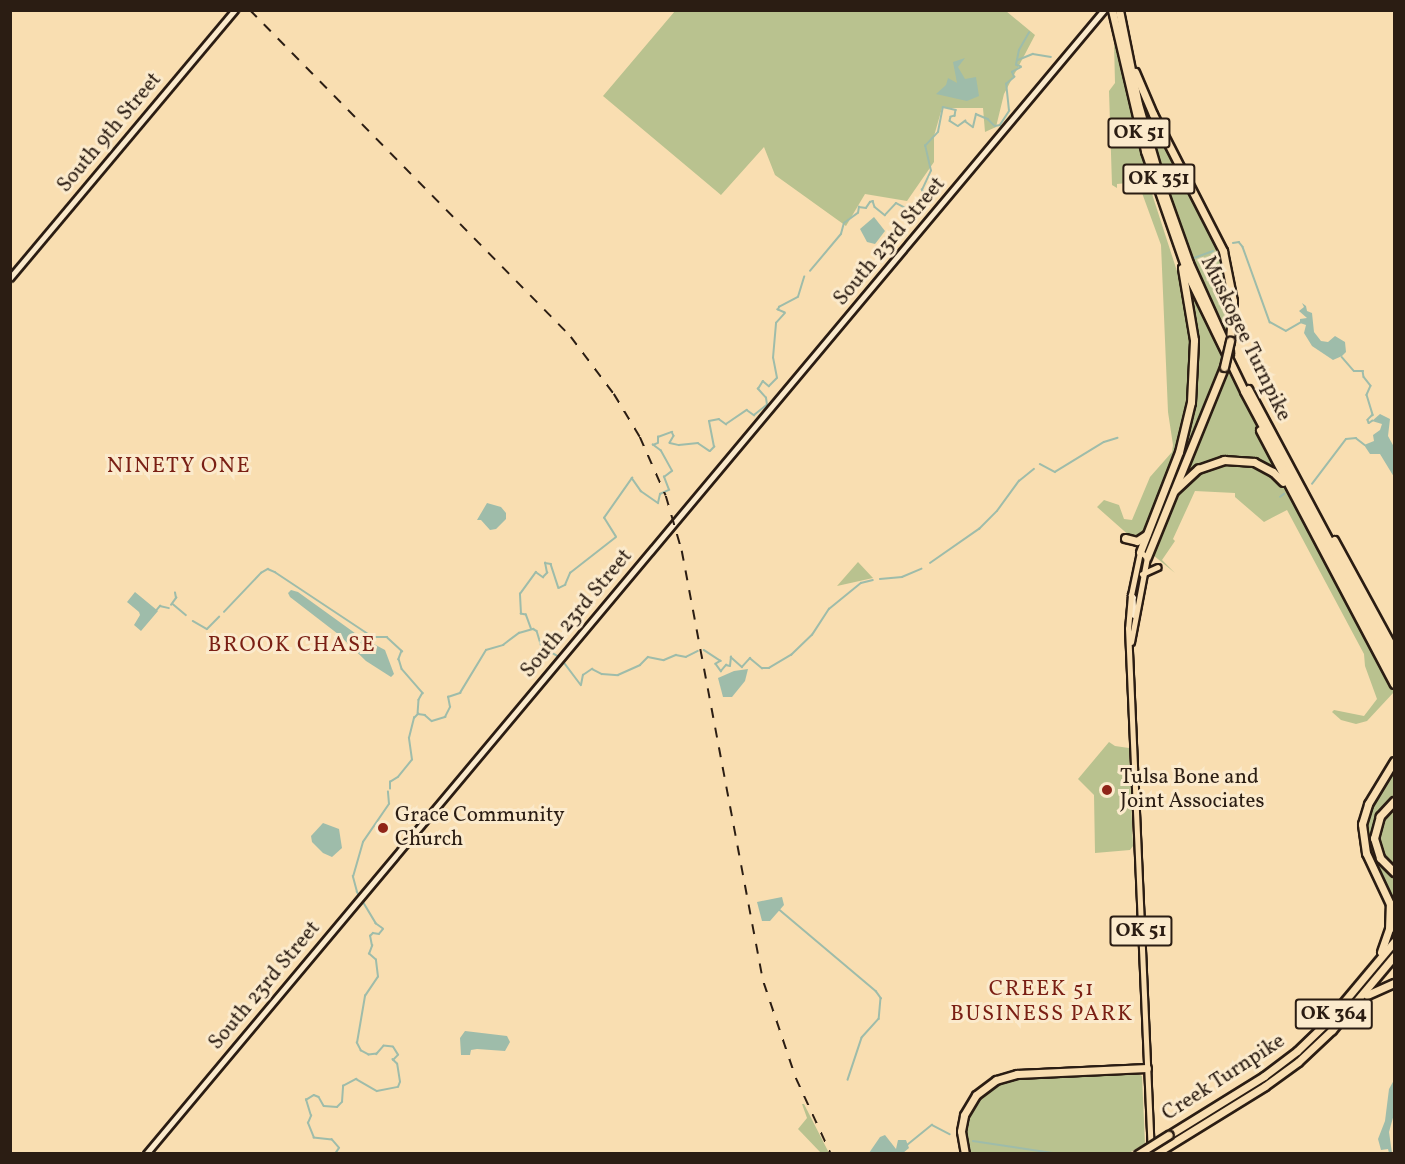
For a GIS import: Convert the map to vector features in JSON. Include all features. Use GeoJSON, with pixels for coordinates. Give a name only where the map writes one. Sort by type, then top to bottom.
{"type":"FeatureCollection","features":[{"type":"Feature","properties":{"kind":"highway","name":"OK 51"},"geometry":{"type":"LineString","coordinates":[[1112,10],[1140,136],[1178,251],[1192,320],[1193,388],[1179,452],[1146,535],[1144,555]]}},
{"type":"Feature","properties":{"kind":"highway","name":"OK 51"},"geometry":{"type":"LineString","coordinates":[[1120,10],[1132,63],[1143,95],[1223,251],[1233,301],[1230,341],[1224,367],[1144,555]]}},
{"type":"Feature","properties":{"kind":"highway","name":"Muskogee Turnpike"},"geometry":{"type":"LineString","coordinates":[[1120,10],[1144,125],[1180,240],[1223,339],[1395,662]]}},
{"type":"Feature","properties":{"kind":"highway","name":"Muskogee Turnpike"},"geometry":{"type":"LineString","coordinates":[[1178,251],[1207,318],[1244,391],[1395,672]]}},
{"type":"Feature","properties":{"kind":"highway"},"geometry":{"type":"LineString","coordinates":[[1244,391],[1265,441],[1395,684]]}},
{"type":"Feature","properties":{"kind":"highway"},"geometry":{"type":"LineString","coordinates":[[1170,495],[1197,469],[1215,461],[1235,459],[1263,466],[1279,477],[1291,491]]}},
{"type":"Feature","properties":{"kind":"highway"},"geometry":{"type":"LineString","coordinates":[[1287,461],[1348,563],[1395,650]]}},
{"type":"Feature","properties":{"kind":"highway"},"geometry":{"type":"LineString","coordinates":[[1125,538],[1137,541],[1146,535]]}},
{"type":"Feature","properties":{"kind":"highway"},"geometry":{"type":"LineString","coordinates":[[1386,634],[1395,643]]}},
{"type":"Feature","properties":{"kind":"highway"},"geometry":{"type":"LineString","coordinates":[[1381,952],[1389,929],[1390,904],[1366,853],[1362,824],[1368,804],[1395,761]]}},
{"type":"Feature","properties":{"kind":"highway"},"geometry":{"type":"LineString","coordinates":[[1395,801],[1380,816],[1374,838],[1380,858],[1395,872]]}},
{"type":"Feature","properties":{"kind":"highway"},"geometry":{"type":"LineString","coordinates":[[1264,1076],[1313,1030],[1395,936]]}},
{"type":"Feature","properties":{"kind":"highway","name":"Creek Turnpike"},"geometry":{"type":"LineString","coordinates":[[1138,1154],[1264,1076],[1316,1033],[1395,942]]}},
{"type":"Feature","properties":{"kind":"highway","name":"Creek Turnpike"},"geometry":{"type":"LineString","coordinates":[[1153,1154],[1265,1086],[1324,1038],[1395,956]]}},
{"type":"Feature","properties":{"kind":"highway"},"geometry":{"type":"LineString","coordinates":[[1265,1086],[1293,1071],[1311,1057],[1395,962]]}},
{"type":"Feature","properties":{"kind":"highway"},"geometry":{"type":"LineString","coordinates":[[1367,995],[1395,983]]}},
{"type":"Feature","properties":{"kind":"highway"},"geometry":{"type":"LineString","coordinates":[[965,1154],[961,1131],[964,1115],[973,1100],[988,1085],[1010,1075],[1147,1068]]}},
{"type":"Feature","properties":{"kind":"main road","name":"South 9th Street"},"geometry":{"type":"LineString","coordinates":[[10,278],[235,10]]}},
{"type":"Feature","properties":{"kind":"main road","name":"South 23rd Street"},"geometry":{"type":"LineString","coordinates":[[146,1154],[1103,13]]}},
{"type":"Feature","properties":{"kind":"main road","name":"OK 51"},"geometry":{"type":"LineString","coordinates":[[1131,642],[1144,555]]}},
{"type":"Feature","properties":{"kind":"main road","name":"OK 51"},"geometry":{"type":"LineString","coordinates":[[1144,555],[1131,595],[1128,628],[1131,642],[1147,1068],[1153,1154]]}},
{"type":"Feature","properties":{"kind":"main road"},"geometry":{"type":"LineString","coordinates":[[1142,574],[1158,567]]}},
{"type":"Feature","properties":{"kind":"main road"},"geometry":{"type":"LineString","coordinates":[[1131,595],[1135,624]]}},
{"type":"Feature","properties":{"kind":"green space"},"geometry":{"type":"Polygon","coordinates":[[[675,11],[1006,11],[1035,35],[1004,94],[996,127],[985,132],[983,108],[942,108],[934,136],[934,162],[907,201],[865,194],[846,226],[775,175],[764,147],[721,195],[603,96],[675,11]]]}},
{"type":"Feature","properties":{"kind":"green space"},"geometry":{"type":"Polygon","coordinates":[[[1114,43],[1153,197],[1186,299],[1191,359],[1190,387],[1178,445],[1142,533],[1132,538],[1097,507],[1104,500],[1119,505],[1124,519],[1132,520],[1150,477],[1172,452],[1173,445],[1168,412],[1161,245],[1138,182],[1117,184],[1117,188],[1112,185],[1109,91],[1115,83],[1114,43]]]}},
{"type":"Feature","properties":{"kind":"green space"},"geometry":{"type":"Polygon","coordinates":[[[1139,96],[1211,230],[1224,263],[1228,278],[1229,335],[1224,335],[1204,291],[1177,220],[1139,96]]]}},
{"type":"Feature","properties":{"kind":"green space"},"geometry":{"type":"Polygon","coordinates":[[[1186,278],[1223,360],[1159,517],[1156,517],[1188,433],[1193,405],[1196,336],[1194,310],[1186,278]]]}},
{"type":"Feature","properties":{"kind":"green space"},"geometry":{"type":"Polygon","coordinates":[[[1228,368],[1280,474],[1262,464],[1225,458],[1183,479],[1228,368]]]}},
{"type":"Feature","properties":{"kind":"green space"},"geometry":{"type":"Polygon","coordinates":[[[1226,462],[1256,466],[1268,472],[1284,487],[1394,692],[1367,721],[1356,724],[1341,720],[1332,712],[1334,710],[1364,716],[1377,699],[1365,666],[1364,654],[1287,510],[1264,522],[1235,497],[1235,493],[1195,491],[1173,539],[1175,541],[1162,560],[1175,573],[1153,555],[1154,547],[1177,492],[1195,473],[1226,462]]]}},
{"type":"Feature","properties":{"kind":"green space"},"geometry":{"type":"Polygon","coordinates":[[[858,562],[873,578],[837,586],[858,562]]]}},
{"type":"Feature","properties":{"kind":"green space"},"geometry":{"type":"Polygon","coordinates":[[[1109,742],[1115,746],[1129,748],[1133,846],[1130,850],[1095,853],[1094,795],[1078,779],[1109,742]]]}},
{"type":"Feature","properties":{"kind":"green space"},"geometry":{"type":"Polygon","coordinates":[[[1394,763],[1394,800],[1382,808],[1377,817],[1374,848],[1394,874],[1394,932],[1389,939],[1392,906],[1371,861],[1364,835],[1365,815],[1394,763]]]}},
{"type":"Feature","properties":{"kind":"green space"},"geometry":{"type":"Polygon","coordinates":[[[1394,807],[1394,869],[1383,857],[1377,836],[1385,818],[1394,807]]]}},
{"type":"Feature","properties":{"kind":"green space"},"geometry":{"type":"Polygon","coordinates":[[[1394,945],[1394,952],[1330,1029],[1303,1055],[1273,1079],[1167,1144],[1167,1139],[1288,1062],[1394,945]]]}},
{"type":"Feature","properties":{"kind":"green space"},"geometry":{"type":"Polygon","coordinates":[[[1133,1071],[1142,1076],[1145,1144],[1129,1153],[967,1154],[963,1135],[965,1120],[978,1097],[993,1085],[1010,1078],[1133,1071]]]}},
{"type":"Feature","properties":{"kind":"green space"},"geometry":{"type":"Polygon","coordinates":[[[802,1104],[829,1153],[821,1153],[798,1129],[807,1118],[802,1104]]]}},
{"type":"Feature","properties":{"kind":"shaded area"},"geometry":{"type":"Polygon","coordinates":[[[965,58],[958,67],[965,79],[976,77],[979,96],[967,101],[936,94],[946,85],[948,78],[957,83],[953,62],[965,58]]]}},
{"type":"Feature","properties":{"kind":"shaded area"},"geometry":{"type":"Polygon","coordinates":[[[874,217],[885,231],[875,244],[867,242],[860,229],[874,217]]]}},
{"type":"Feature","properties":{"kind":"shaded area"},"geometry":{"type":"Polygon","coordinates":[[[1302,303],[1306,306],[1307,311],[1312,313],[1314,332],[1321,341],[1328,342],[1335,336],[1345,342],[1346,352],[1342,356],[1333,360],[1312,346],[1304,333],[1306,325],[1300,323],[1300,319],[1307,318],[1299,311],[1304,307],[1302,303]]]}},
{"type":"Feature","properties":{"kind":"shaded area"},"geometry":{"type":"Polygon","coordinates":[[[1380,414],[1390,419],[1388,436],[1394,447],[1394,477],[1380,454],[1370,454],[1364,445],[1374,441],[1373,435],[1380,430],[1382,424],[1372,421],[1380,414]]]}},
{"type":"Feature","properties":{"kind":"shaded area"},"geometry":{"type":"Polygon","coordinates":[[[487,503],[501,507],[506,513],[506,519],[496,529],[490,530],[481,520],[477,520],[487,503]]]}},
{"type":"Feature","properties":{"kind":"shaded area"},"geometry":{"type":"Polygon","coordinates":[[[291,590],[298,592],[359,636],[385,650],[394,674],[391,677],[366,661],[338,634],[290,597],[288,593],[291,590]]]}},
{"type":"Feature","properties":{"kind":"shaded area"},"geometry":{"type":"Polygon","coordinates":[[[135,592],[158,611],[141,631],[134,625],[140,615],[139,612],[127,602],[135,592]]]}},
{"type":"Feature","properties":{"kind":"shaded area"},"geometry":{"type":"Polygon","coordinates":[[[748,669],[745,681],[732,697],[723,697],[718,678],[734,671],[748,669]]]}},
{"type":"Feature","properties":{"kind":"shaded area"},"geometry":{"type":"Polygon","coordinates":[[[323,823],[339,829],[342,848],[332,857],[323,853],[312,842],[311,836],[323,823]]]}},
{"type":"Feature","properties":{"kind":"shaded area"},"geometry":{"type":"Polygon","coordinates":[[[782,897],[784,905],[770,921],[762,921],[757,902],[782,897]]]}},
{"type":"Feature","properties":{"kind":"shaded area"},"geometry":{"type":"Polygon","coordinates":[[[465,1031],[507,1036],[510,1042],[505,1051],[477,1049],[471,1050],[470,1055],[461,1055],[460,1038],[465,1031]]]}},
{"type":"Feature","properties":{"kind":"shaded area"},"geometry":{"type":"Polygon","coordinates":[[[1394,1080],[1394,1114],[1389,1132],[1392,1153],[1389,1153],[1388,1149],[1381,1150],[1378,1139],[1385,1121],[1389,1089],[1394,1080]]]}},
{"type":"Feature","properties":{"kind":"shaded area"},"geometry":{"type":"Polygon","coordinates":[[[885,1135],[896,1149],[898,1140],[906,1140],[909,1148],[903,1153],[869,1153],[880,1137],[885,1135]]]}},
{"type":"Feature","properties":{"kind":"waterway"},"geometry":{"type":"LineString","coordinates":[[810,271],[841,234],[844,223],[858,213],[859,207],[866,208],[873,201],[875,207],[885,215],[896,203],[908,209],[926,198],[922,190],[931,171],[925,146],[938,132],[943,107],[956,110],[955,116],[951,117],[950,121],[958,126],[965,121],[973,127],[976,114],[988,119],[995,126],[1000,125],[1009,111],[1006,84],[1014,77],[1012,72],[1021,67],[1016,65],[1019,50],[1029,33]]}},
{"type":"Feature","properties":{"kind":"waterway"},"geometry":{"type":"LineString","coordinates":[[1018,60],[1033,54],[1051,57]]}},
{"type":"Feature","properties":{"kind":"waterway"},"geometry":{"type":"LineString","coordinates":[[1233,243],[1239,242],[1243,247],[1270,322],[1286,331],[1300,323]]}},
{"type":"Feature","properties":{"kind":"waterway"},"geometry":{"type":"LineString","coordinates":[[1194,258],[1213,251]]}},
{"type":"Feature","properties":{"kind":"waterway"},"geometry":{"type":"LineString","coordinates":[[531,629],[526,615],[521,614],[520,594],[536,572],[543,577],[547,573],[545,563],[551,564],[559,588],[565,585],[570,573],[616,537],[604,518],[632,478],[641,491],[658,503],[660,494],[669,490],[664,477],[672,471],[661,451],[653,445],[658,443],[658,437],[672,432],[674,436],[670,443],[679,445],[698,443],[710,451],[714,447],[709,421],[719,419],[726,424],[747,410],[754,415],[767,405],[766,398],[758,389],[763,381],[769,386],[777,378],[773,358],[776,323],[785,313],[778,310],[779,307],[798,297],[804,277]]}},
{"type":"Feature","properties":{"kind":"waterway"},"geometry":{"type":"LineString","coordinates":[[1342,357],[1354,371],[1363,371],[1364,377],[1371,386],[1367,395],[1373,415],[1368,420],[1369,423],[1372,421]]}},
{"type":"Feature","properties":{"kind":"waterway"},"geometry":{"type":"LineString","coordinates":[[1040,464],[1055,472],[1104,442],[1117,438]]}},
{"type":"Feature","properties":{"kind":"waterway"},"geometry":{"type":"LineString","coordinates":[[1312,484],[1346,439],[1356,438],[1365,445]]}},
{"type":"Feature","properties":{"kind":"waterway"},"geometry":{"type":"LineString","coordinates":[[930,563],[979,529],[997,511],[1019,481],[1034,469]]}},
{"type":"Feature","properties":{"kind":"waterway"},"geometry":{"type":"LineString","coordinates":[[1280,497],[1284,494]]}},
{"type":"Feature","properties":{"kind":"waterway"},"geometry":{"type":"LineString","coordinates":[[224,612],[261,573],[268,569],[275,572],[373,637],[387,637],[402,651],[399,659],[402,669],[423,693],[419,700],[418,713]]}},
{"type":"Feature","properties":{"kind":"waterway"},"geometry":{"type":"LineString","coordinates":[[880,579],[902,577],[921,569]]}},
{"type":"Feature","properties":{"kind":"waterway"},"geometry":{"type":"LineString","coordinates":[[704,650],[721,661],[716,664],[721,671],[726,665],[730,666],[731,657],[742,667],[750,658],[762,668],[769,668],[791,655],[812,635],[829,609],[861,583],[873,580]]}},
{"type":"Feature","properties":{"kind":"waterway"},"geometry":{"type":"LineString","coordinates":[[171,605],[176,598],[175,593]]}},
{"type":"Feature","properties":{"kind":"waterway"},"geometry":{"type":"LineString","coordinates":[[173,604],[186,615]]}},
{"type":"Feature","properties":{"kind":"waterway"},"geometry":{"type":"LineString","coordinates":[[155,612],[160,606],[169,608]]}},
{"type":"Feature","properties":{"kind":"waterway"},"geometry":{"type":"LineString","coordinates":[[193,621],[207,629],[219,617]]}},
{"type":"Feature","properties":{"kind":"waterway"},"geometry":{"type":"LineString","coordinates":[[390,789],[390,782],[398,777],[412,760],[409,738],[414,718],[418,714],[425,715],[432,721],[445,717],[450,707],[448,697],[460,693],[486,650],[503,645],[519,633],[533,629],[537,631],[542,647],[559,657]]}},
{"type":"Feature","properties":{"kind":"waterway"},"geometry":{"type":"LineString","coordinates":[[563,661],[581,685],[583,675],[592,669],[602,674],[618,675],[640,665],[648,657],[664,660],[676,655],[686,657],[698,651]]}},
{"type":"Feature","properties":{"kind":"waterway"},"geometry":{"type":"LineString","coordinates":[[335,1154],[339,1148],[332,1140],[314,1138],[308,1123],[311,1116],[306,1100],[314,1095],[319,1097],[324,1106],[337,1107],[342,1102],[343,1086],[356,1079],[377,1091],[398,1087],[400,1082],[397,1064],[393,1060],[398,1055],[393,1047],[384,1046],[377,1054],[369,1055],[361,1051],[357,1043],[365,996],[378,977],[376,960],[369,954],[372,946],[370,936],[373,933],[379,934],[383,929],[376,924],[357,892],[353,877],[363,842],[389,804],[388,792]]}},
{"type":"Feature","properties":{"kind":"waterway"},"geometry":{"type":"LineString","coordinates":[[780,910],[876,991],[881,998],[879,1019],[862,1038],[848,1080]]}},
{"type":"Feature","properties":{"kind":"waterway"},"geometry":{"type":"LineString","coordinates":[[907,1145],[932,1125],[950,1134]]}},
{"type":"Feature","properties":{"kind":"waterway"},"geometry":{"type":"LineString","coordinates":[[973,1141],[1059,1154]]}},
{"type":"Feature","properties":{"kind":"railway"},"geometry":{"type":"LineString","coordinates":[[250,10],[571,337],[614,394],[640,437],[666,496],[682,551],[764,983],[796,1078],[831,1154]]}},
{"type":"Feature","properties":{"kind":"place","name":"Tulsa Bone and Joint Associates"},"geometry":{"type":"Point","coordinates":[1107,790]}},
{"type":"Feature","properties":{"kind":"place","name":"Grace Community Church"},"geometry":{"type":"Point","coordinates":[383,828]}},
{"type":"Feature","properties":{"kind":"district","name":"NINETY ONE"},"geometry":{"type":"Point","coordinates":[179,467]}},
{"type":"Feature","properties":{"kind":"district","name":"BROOK CHASE"},"geometry":{"type":"Point","coordinates":[292,646]}},
{"type":"Feature","properties":{"kind":"district","name":"CREEK 51 BUSINESS PARK"},"geometry":{"type":"Point","coordinates":[1042,1002]}}]}
